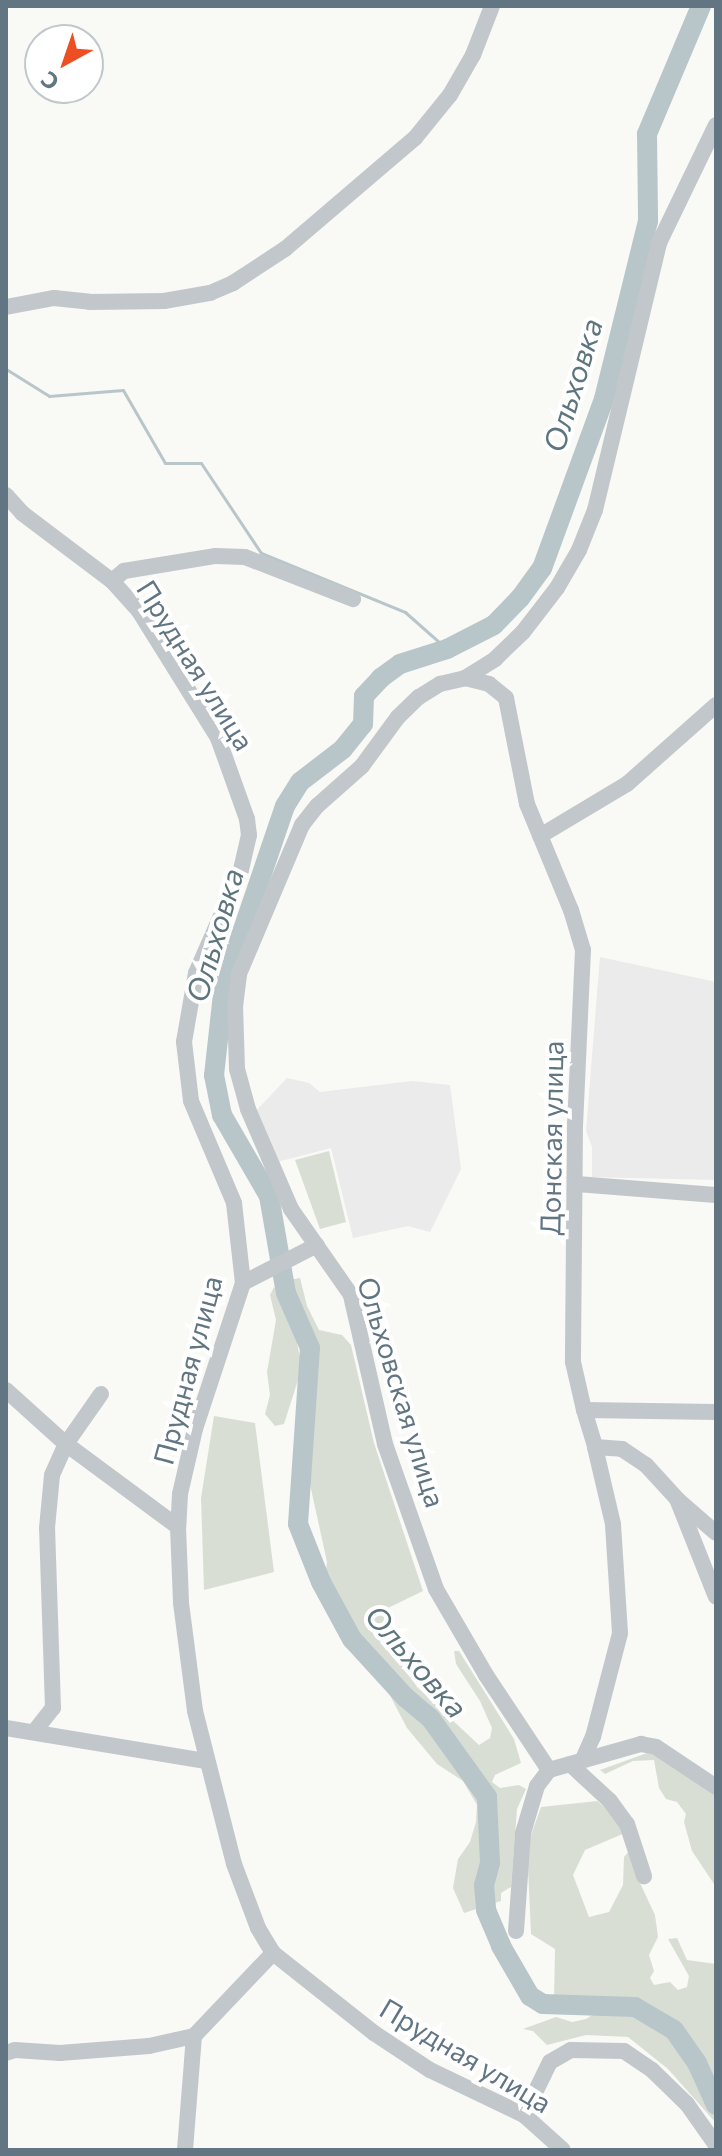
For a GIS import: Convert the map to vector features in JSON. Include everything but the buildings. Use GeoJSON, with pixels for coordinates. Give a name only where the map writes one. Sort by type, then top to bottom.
{"type":"FeatureCollection","features":[{"type":"Feature","properties":{"kind":"street"},"geometry":{"type":"LineString","coordinates":[[6,307],[54,298],[127,302],[188,298],[210,293],[246,275],[323,218],[433,119],[473,55],[492,6]]}},
{"type":"Feature","properties":{"kind":"street","name":"Ольховская улица"},"geometry":{"type":"LineString","coordinates":[[549,1770],[486,1675],[436,1589],[385,1444],[351,1295],[291,1209],[248,1109],[236,1057],[235,1007],[239,974],[302,825],[317,806],[362,766],[398,717],[419,697],[440,684],[465,678],[495,659],[523,632],[557,588],[579,550],[595,510],[659,243],[716,125]]}},
{"type":"Feature","properties":{"kind":"street","name":"Прудная улица"},"geometry":{"type":"LineString","coordinates":[[6,495],[22,513],[112,581],[139,611],[218,738],[247,819],[249,835],[241,870],[196,973],[184,1042],[191,1101],[234,1203],[243,1283],[198,1418],[180,1494],[178,1527],[184,1632],[206,1761],[234,1864],[258,1928],[273,1953],[326,1998],[430,2070],[524,2115],[563,2150]]}},
{"type":"Feature","properties":{"kind":"street"},"geometry":{"type":"LineString","coordinates":[[112,581],[124,571],[216,556],[245,557],[353,599]]}},
{"type":"Feature","properties":{"kind":"street","name":"Донская улица"},"geometry":{"type":"LineString","coordinates":[[465,678],[489,684],[506,698],[527,804],[571,910],[583,950],[575,1124],[577,1184],[573,1362],[613,1524],[620,1633],[593,1737],[577,1762]]}},
{"type":"Feature","properties":{"kind":"street"},"geometry":{"type":"LineString","coordinates":[[540,836],[627,784],[716,705]]}},
{"type":"Feature","properties":{"kind":"street"},"geometry":{"type":"LineString","coordinates":[[577,1184],[716,1195]]}},
{"type":"Feature","properties":{"kind":"street"},"geometry":{"type":"LineString","coordinates":[[243,1283],[317,1245]]}},
{"type":"Feature","properties":{"kind":"street"},"geometry":{"type":"LineString","coordinates":[[6,1390],[66,1444],[178,1527]]}},
{"type":"Feature","properties":{"kind":"street"},"geometry":{"type":"LineString","coordinates":[[34,1732],[53,1708],[47,1528],[52,1475],[66,1444],[101,1394]]}},
{"type":"Feature","properties":{"kind":"street"},"geometry":{"type":"LineString","coordinates":[[584,1410],[716,1412]]}},
{"type":"Feature","properties":{"kind":"street"},"geometry":{"type":"LineString","coordinates":[[595,1447],[622,1449],[646,1465],[677,1499],[716,1533]]}},
{"type":"Feature","properties":{"kind":"street"},"geometry":{"type":"LineString","coordinates":[[677,1499],[716,1597]]}},
{"type":"Feature","properties":{"kind":"street"},"geometry":{"type":"LineString","coordinates":[[6,1728],[206,1761]]}},
{"type":"Feature","properties":{"kind":"street"},"geometry":{"type":"LineString","coordinates":[[516,1931],[523,1833],[537,1786],[549,1770],[641,1744],[656,1747],[716,1787]]}},
{"type":"Feature","properties":{"kind":"street"},"geometry":{"type":"LineString","coordinates":[[577,1762],[627,1824],[644,1876]]}},
{"type":"Feature","properties":{"kind":"street"},"geometry":{"type":"LineString","coordinates":[[6,2053],[15,2050],[60,2053],[149,2046],[194,2036],[273,1953]]}},
{"type":"Feature","properties":{"kind":"street"},"geometry":{"type":"LineString","coordinates":[[185,2150],[194,2036]]}},
{"type":"Feature","properties":{"kind":"street"},"geometry":{"type":"LineString","coordinates":[[524,2115],[550,2062],[571,2050],[624,2051],[652,2070],[687,2104],[716,2145]]}},
{"type":"Feature","properties":{"kind":"shaded area"},"geometry":{"type":"Polygon","coordinates":[[[600,957],[716,982],[716,1180],[592,1177],[592,1147],[586,1131],[600,957]]]}},
{"type":"Feature","properties":{"kind":"shaded area"},"geometry":{"type":"Polygon","coordinates":[[[287,1078],[309,1083],[320,1092],[412,1081],[450,1085],[461,1169],[430,1232],[408,1226],[353,1238],[331,1148],[277,1162],[254,1113],[287,1078]]]}},
{"type":"Feature","properties":{"kind":"shaded area"},"geometry":{"type":"Polygon","coordinates":[[[329,1151],[346,1222],[320,1229],[295,1160],[329,1151]]]}},
{"type":"Feature","properties":{"kind":"shaded area"},"geometry":{"type":"Polygon","coordinates":[[[300,1278],[307,1306],[319,1330],[342,1335],[351,1345],[374,1443],[423,1591],[388,1608],[380,1630],[417,1687],[479,1745],[490,1738],[492,1728],[480,1701],[456,1664],[454,1651],[459,1651],[514,1739],[521,1763],[495,1775],[492,1782],[500,1788],[519,1785],[526,1789],[517,1809],[511,1887],[501,1893],[501,1901],[464,1913],[453,1888],[458,1859],[470,1842],[476,1822],[477,1805],[463,1781],[437,1764],[407,1728],[384,1684],[384,1667],[356,1635],[325,1578],[327,1562],[308,1475],[317,1355],[289,1280],[300,1278]]]}},
{"type":"Feature","properties":{"kind":"shaded area"},"geometry":{"type":"Polygon","coordinates":[[[274,1287],[293,1322],[300,1358],[298,1380],[284,1424],[275,1426],[265,1414],[270,1395],[267,1372],[276,1320],[270,1295],[274,1287]]]}},
{"type":"Feature","properties":{"kind":"shaded area"},"geometry":{"type":"Polygon","coordinates":[[[214,1416],[255,1423],[274,1572],[204,1590],[201,1498],[214,1416]]]}},
{"type":"Feature","properties":{"kind":"shaded area"},"geometry":{"type":"Polygon","coordinates":[[[647,1753],[659,1756],[716,1795],[716,1887],[692,1851],[684,1822],[686,1814],[677,1802],[666,1799],[659,1788],[654,1760],[633,1761],[605,1774],[600,1770],[647,1753]]]}},
{"type":"Feature","properties":{"kind":"shaded area"},"geometry":{"type":"Polygon","coordinates":[[[597,1801],[612,1813],[625,1833],[585,1850],[573,1875],[589,1917],[609,1912],[623,1885],[624,1857],[631,1849],[640,1883],[655,1915],[658,1937],[649,1955],[654,1971],[650,1978],[654,1985],[670,1982],[678,1990],[687,1987],[689,1976],[668,1939],[677,1938],[687,1960],[716,1964],[716,2123],[668,2069],[628,2037],[586,2035],[547,2045],[533,2031],[523,2029],[556,2017],[572,2022],[586,2019],[594,2014],[600,2001],[554,1998],[555,1949],[531,1934],[527,1846],[541,1807],[597,1801]]]}},
{"type":"Feature","properties":{"kind":"waterway","name":"Ольховка"},"geometry":{"type":"LineString","coordinates":[[701,6],[647,134],[648,221],[604,399],[542,568],[520,598],[494,625],[447,649],[400,664],[381,678],[364,696],[363,724],[343,749],[300,782],[285,806],[224,985],[214,1075],[222,1115],[269,1196],[286,1293],[310,1348],[298,1524],[321,1582],[352,1639],[405,1697],[431,1719],[487,1797],[490,1863],[484,1885],[486,1910],[501,1946],[530,1996],[543,2004],[635,2007],[674,2030],[697,2063],[716,2105]]}},
{"type":"Feature","properties":{"kind":"waterway"},"geometry":{"type":"LineString","coordinates":[[6,369],[49,396],[123,390],[165,463],[201,463],[261,553],[405,612],[447,649]]}}]}
